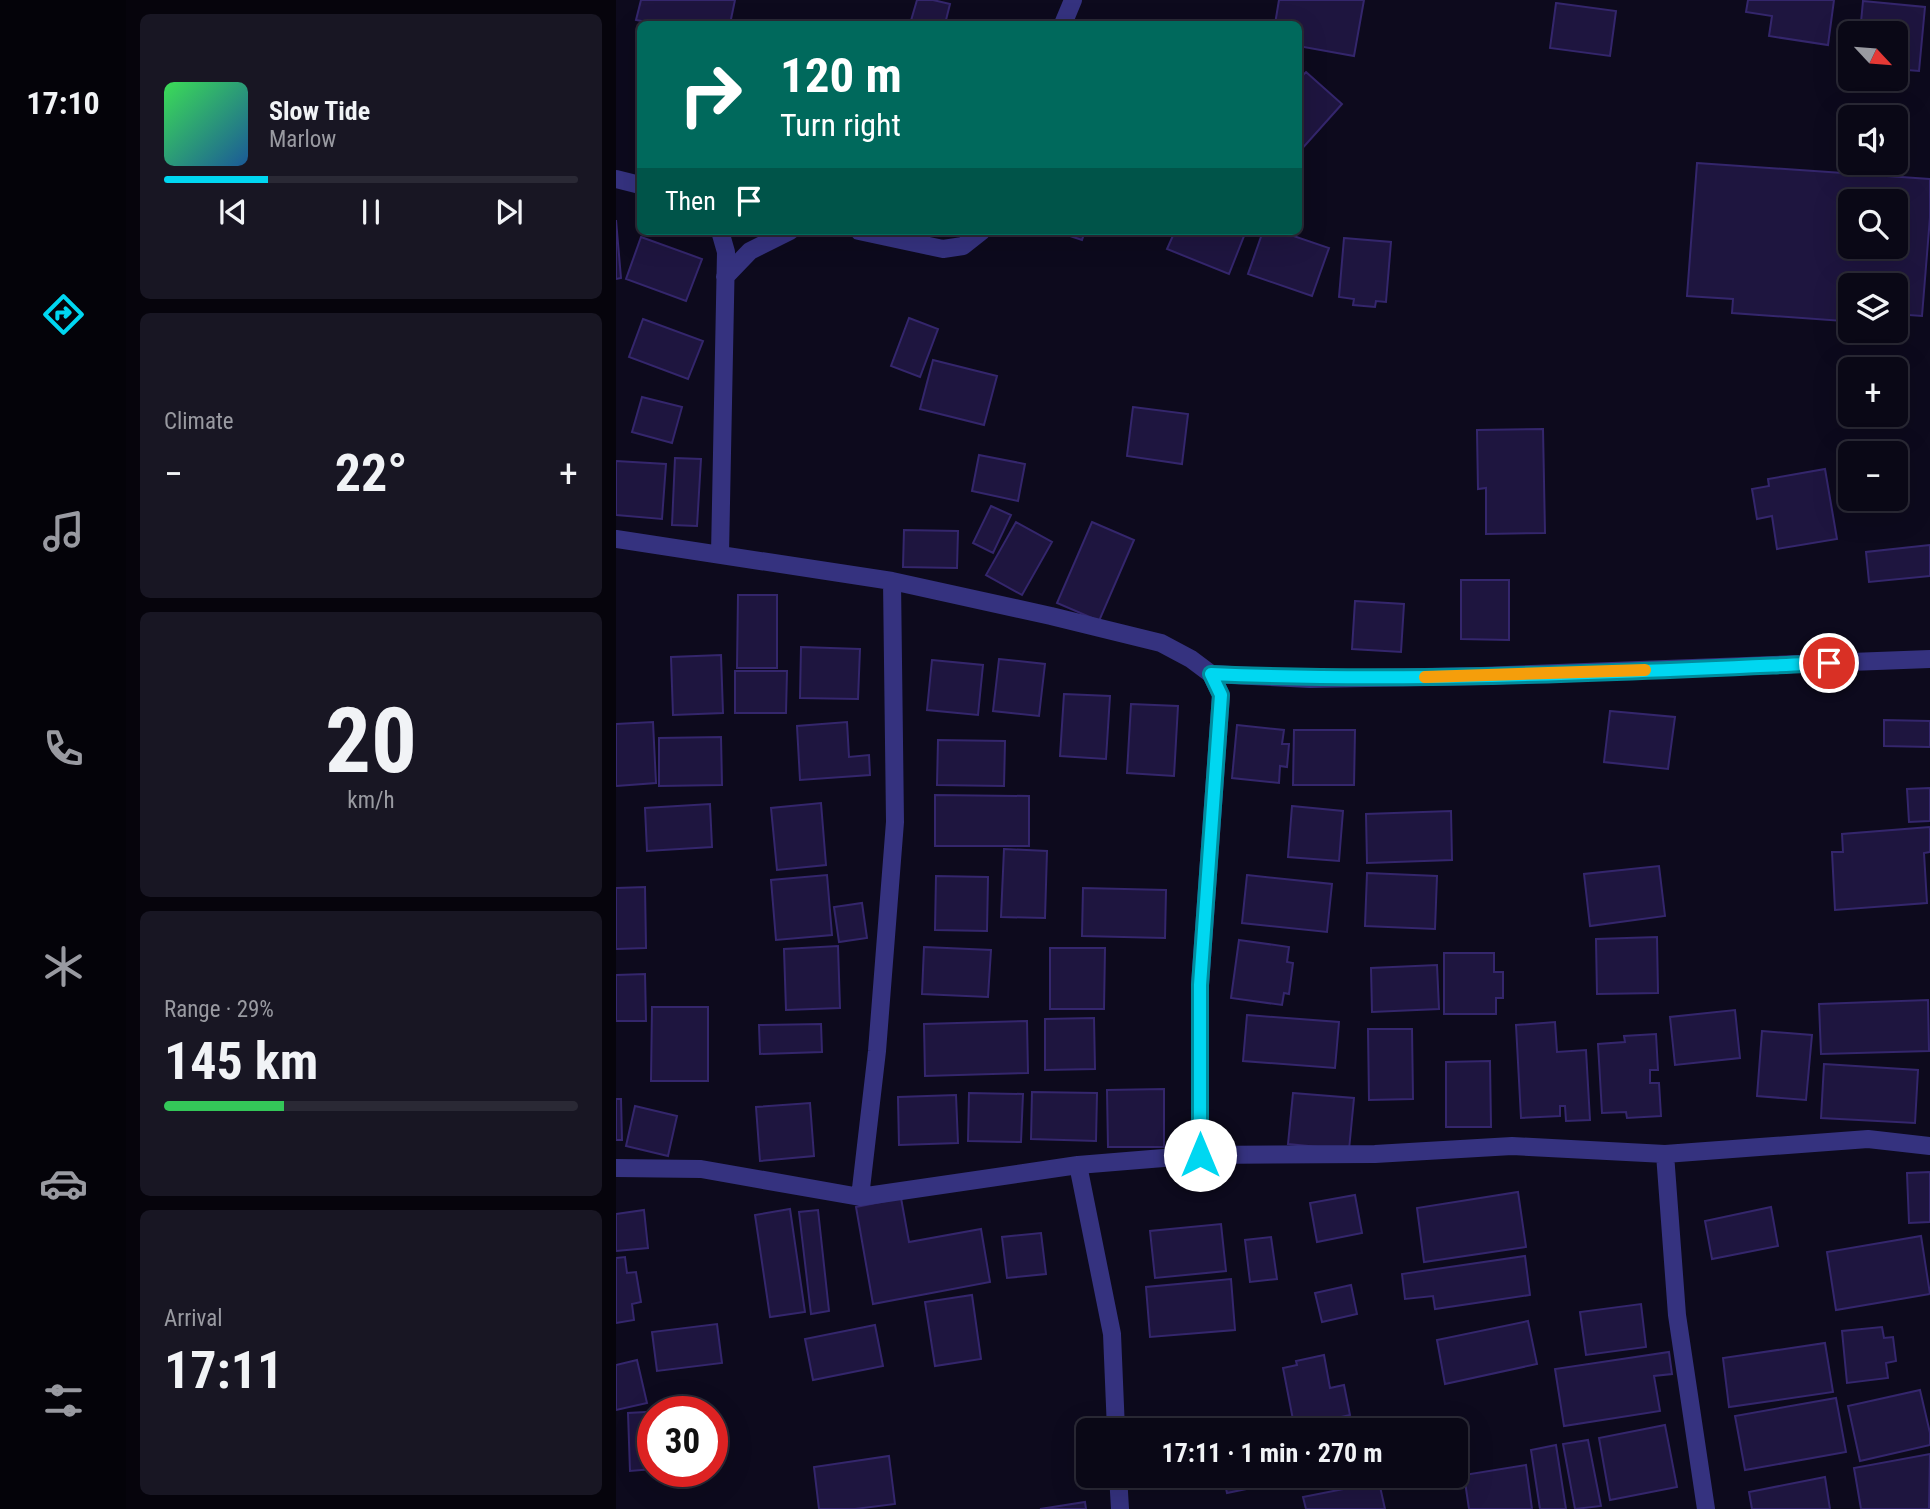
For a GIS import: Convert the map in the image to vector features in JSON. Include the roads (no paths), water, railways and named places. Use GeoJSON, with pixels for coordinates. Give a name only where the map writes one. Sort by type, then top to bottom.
{"type":"FeatureCollection","features":[{"type":"Feature","properties":{"kind":"street"},"geometry":{"type":"LineString","coordinates":[[1064,21],[1073,0]]}},
{"type":"Feature","properties":{"kind":"street"},"geometry":{"type":"LineString","coordinates":[[616,178],[637,184]]}},
{"type":"Feature","properties":{"kind":"street"},"geometry":{"type":"LineString","coordinates":[[720,555],[726,252],[721,235]]}},
{"type":"Feature","properties":{"kind":"street"},"geometry":{"type":"LineString","coordinates":[[725,276],[750,251],[782,235]]}},
{"type":"Feature","properties":{"kind":"street"},"geometry":{"type":"LineString","coordinates":[[878,235],[943,249],[963,246],[977,235]]}},
{"type":"Feature","properties":{"kind":"street"},"geometry":{"type":"LineString","coordinates":[[616,539],[892,581],[1051,616],[1161,643],[1191,659],[1211,674],[1221,695],[1200,985],[1200,1155]]}},
{"type":"Feature","properties":{"kind":"street"},"geometry":{"type":"LineString","coordinates":[[860,1197],[877,1051],[895,822],[892,581]]}},
{"type":"Feature","properties":{"kind":"street"},"geometry":{"type":"LineString","coordinates":[[1211,674],[1310,679],[1467,676],[1930,659]]}},
{"type":"Feature","properties":{"kind":"street"},"geometry":{"type":"LineString","coordinates":[[616,1168],[701,1170],[860,1197],[1078,1165],[1200,1155],[1375,1154],[1512,1146],[1665,1154],[1868,1139],[1930,1146]]}},
{"type":"Feature","properties":{"kind":"street"},"geometry":{"type":"LineString","coordinates":[[1665,1154],[1677,1315],[1706,1509]]}},
{"type":"Feature","properties":{"kind":"street"},"geometry":{"type":"LineString","coordinates":[[1078,1165],[1112,1334],[1116,1418]]}},
{"type":"Feature","properties":{"kind":"street"},"geometry":{"type":"LineString","coordinates":[[1119,1488],[1120,1509]]}}]}
